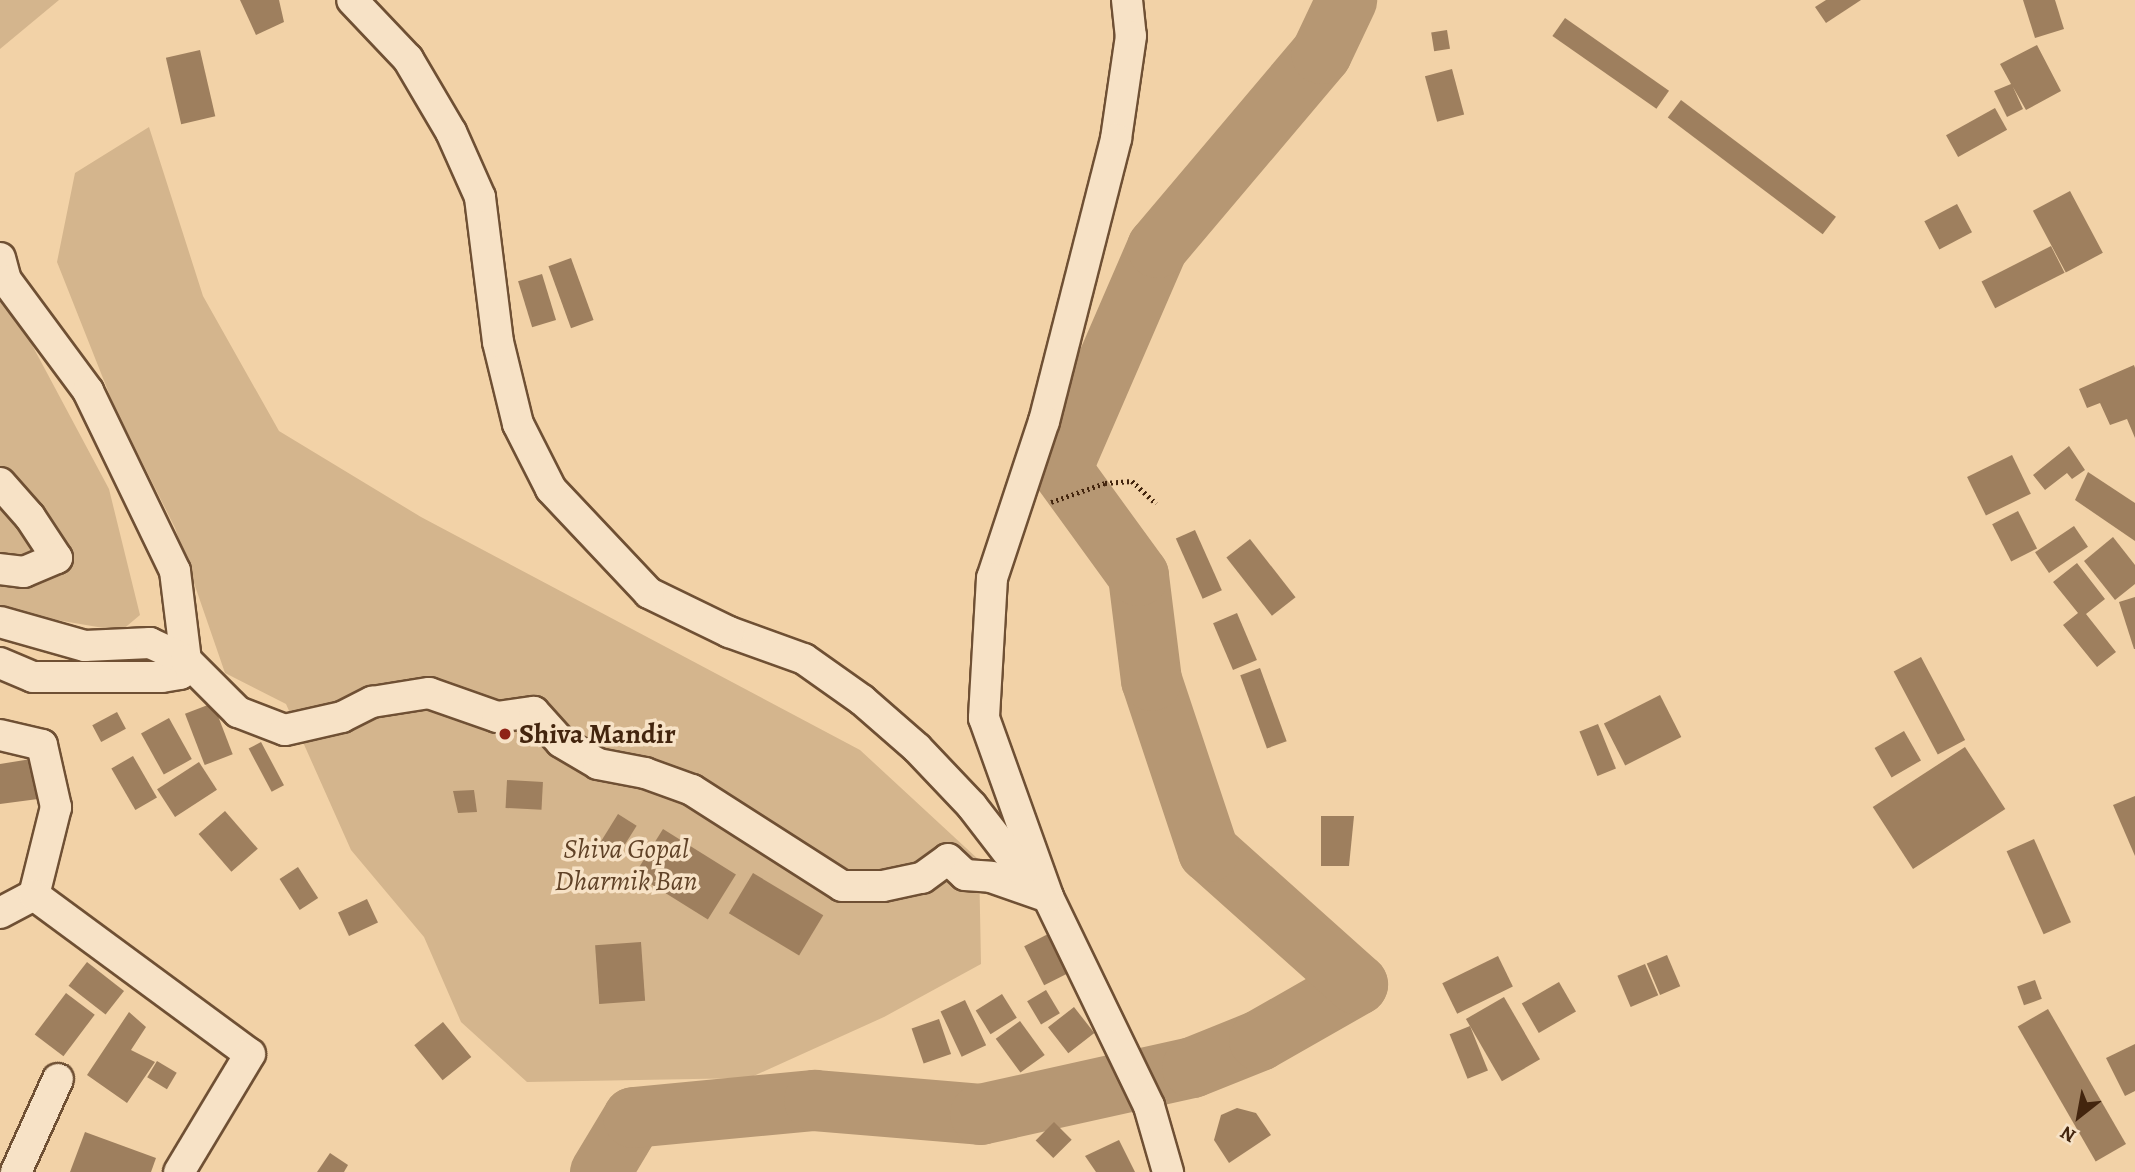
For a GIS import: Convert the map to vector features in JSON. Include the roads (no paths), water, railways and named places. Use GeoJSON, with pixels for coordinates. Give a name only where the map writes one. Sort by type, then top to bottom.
{"type":"FeatureCollection","features":[{"type":"Feature","properties":{"kind":"street"},"geometry":{"type":"LineString","coordinates":[[352,0],[408,59],[451,132],[480,197],[498,342],[518,424],[551,489],[649,593],[729,632],[804,659],[862,700],[963,796],[1022,872],[1048,897]]}},
{"type":"Feature","properties":{"kind":"street"},"geometry":{"type":"LineString","coordinates":[[1127,0],[1131,36],[1116,139],[1044,421],[992,578],[985,718],[1048,897],[1149,1105],[1168,1172]]}},
{"type":"Feature","properties":{"kind":"street"},"geometry":{"type":"LineString","coordinates":[[0,258],[6,280],[88,391],[175,571],[186,660],[180,674],[162,677],[33,677],[0,663]]}},
{"type":"Feature","properties":{"kind":"street"},"geometry":{"type":"LineString","coordinates":[[0,483],[30,517],[57,558],[24,572],[0,569]]}},
{"type":"Feature","properties":{"kind":"street"},"geometry":{"type":"LineString","coordinates":[[0,622],[85,646],[150,643],[186,660],[238,712],[285,730],[342,717],[373,702],[429,693],[497,716],[534,712],[561,743],[598,764],[645,773],[692,790],[842,886],[883,886],[922,878],[948,859],[965,875],[991,877],[1048,897]]}},
{"type":"Feature","properties":{"kind":"street"},"geometry":{"type":"LineString","coordinates":[[0,735],[42,745],[57,807],[34,895],[0,913]]}},
{"type":"Feature","properties":{"kind":"street"},"geometry":{"type":"LineString","coordinates":[[34,895],[250,1054],[179,1172]]}},
{"type":"Feature","properties":{"kind":"street"},"geometry":{"type":"LineString","coordinates":[[16,1172],[58,1079]]}},
{"type":"Feature","properties":{"kind":"waterway"},"geometry":{"type":"LineString","coordinates":[[600,1172],[633,1117],[814,1100],[980,1114],[1192,1067],[1259,1040],[1357,984],[1208,851],[1151,680],[1138,575],[1061,469],[1157,247],[1321,53],[1346,0]]}},
{"type":"Feature","properties":{"kind":"place","name":"Shiva Mandir"},"geometry":{"type":"Point","coordinates":[505,734]}},
{"type":"Feature","properties":{"kind":"park label","name":"Shiva Gopal Dharmik Ban"},"geometry":{"type":"Point","coordinates":[626,865]}}]}
